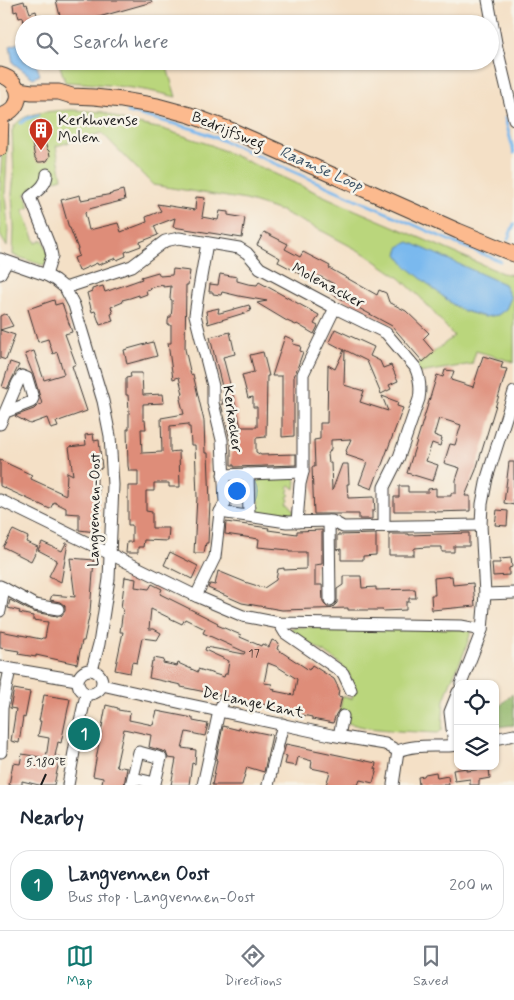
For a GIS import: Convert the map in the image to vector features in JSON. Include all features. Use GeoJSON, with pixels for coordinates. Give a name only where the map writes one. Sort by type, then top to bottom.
{"type":"FeatureCollection","features":[{"type":"Feature","properties":{"kind":"main road"},"geometry":{"type":"LineString","coordinates":[[0,148],[1,116],[11,111],[17,97],[12,80],[1,74]]}},
{"type":"Feature","properties":{"kind":"main road","name":"Bedrijfsweg"},"geometry":{"type":"LineString","coordinates":[[17,97],[59,92],[72,96],[94,96],[157,106],[190,115],[233,131],[458,231],[514,253]]}},
{"type":"Feature","properties":{"kind":"street"},"geometry":{"type":"LineString","coordinates":[[488,0],[491,15]]}},
{"type":"Feature","properties":{"kind":"street"},"geometry":{"type":"LineString","coordinates":[[499,56],[514,119]]}},
{"type":"Feature","properties":{"kind":"street"},"geometry":{"type":"LineString","coordinates":[[46,275],[52,256],[30,197],[41,188],[47,178],[47,174]]}},
{"type":"Feature","properties":{"kind":"street","name":"Molenacker"},"geometry":{"type":"LineString","coordinates":[[65,288],[132,266],[166,241],[179,238],[239,248],[247,253],[260,268],[386,333],[417,371],[420,390],[419,399],[399,457],[384,487],[384,526]]}},
{"type":"Feature","properties":{"kind":"street","name":"Kerkacker"},"geometry":{"type":"LineString","coordinates":[[196,596],[215,557],[220,512],[225,503],[222,440],[213,404],[213,386],[195,315],[207,243]]}},
{"type":"Feature","properties":{"kind":"street"},"geometry":{"type":"LineString","coordinates":[[0,274],[4,260],[46,275],[65,288]]}},
{"type":"Feature","properties":{"kind":"street","name":"Langvennen-Oost"},"geometry":{"type":"LineString","coordinates":[[65,288],[74,305],[103,401],[110,436],[113,485],[109,579],[99,644],[92,670]]}},
{"type":"Feature","properties":{"kind":"street"},"geometry":{"type":"LineString","coordinates":[[297,522],[300,484],[303,472],[303,374],[335,308]]}},
{"type":"Feature","properties":{"kind":"street"},"geometry":{"type":"LineString","coordinates":[[463,680],[482,630],[485,594],[482,504],[487,478],[514,392]]}},
{"type":"Feature","properties":{"kind":"street"},"geometry":{"type":"LineString","coordinates":[[0,424],[6,412]]}},
{"type":"Feature","properties":{"kind":"street"},"geometry":{"type":"LineString","coordinates":[[223,475],[303,472]]}},
{"type":"Feature","properties":{"kind":"street"},"geometry":{"type":"LineString","coordinates":[[248,474],[249,516]]}},
{"type":"Feature","properties":{"kind":"street"},"geometry":{"type":"LineString","coordinates":[[0,500],[196,596],[242,616],[279,623],[461,626],[482,630]]}},
{"type":"Feature","properties":{"kind":"street"},"geometry":{"type":"LineString","coordinates":[[220,512],[287,522],[332,521],[343,527],[482,525]]}},
{"type":"Feature","properties":{"kind":"street"},"geometry":{"type":"LineString","coordinates":[[329,521],[330,600]]}},
{"type":"Feature","properties":{"kind":"street"},"geometry":{"type":"LineString","coordinates":[[0,611],[2,587],[35,605],[58,609]]}},
{"type":"Feature","properties":{"kind":"street"},"geometry":{"type":"LineString","coordinates":[[485,594],[514,593]]}},
{"type":"Feature","properties":{"kind":"street"},"geometry":{"type":"LineString","coordinates":[[279,623],[285,633],[343,673],[351,690]]}},
{"type":"Feature","properties":{"kind":"street"},"geometry":{"type":"LineString","coordinates":[[1,752],[5,668],[77,680]]}},
{"type":"Feature","properties":{"kind":"street"},"geometry":{"type":"LineString","coordinates":[[92,670],[100,675],[102,685],[95,694],[86,695],[79,689],[77,680],[85,671],[92,670]]}},
{"type":"Feature","properties":{"kind":"street","name":"De Lange Kant"},"geometry":{"type":"LineString","coordinates":[[102,685],[124,691],[221,706],[283,724],[385,744],[398,751]]}},
{"type":"Feature","properties":{"kind":"street"},"geometry":{"type":"LineString","coordinates":[[68,785],[86,695]]}},
{"type":"Feature","properties":{"kind":"street"},"geometry":{"type":"LineString","coordinates":[[454,702],[450,712],[454,734]]}},
{"type":"Feature","properties":{"kind":"street"},"geometry":{"type":"LineString","coordinates":[[203,785],[221,706]]}},
{"type":"Feature","properties":{"kind":"street"},"geometry":{"type":"LineString","coordinates":[[339,736],[343,716]]}},
{"type":"Feature","properties":{"kind":"street"},"geometry":{"type":"LineString","coordinates":[[268,785],[283,724]]}},
{"type":"Feature","properties":{"kind":"street"},"geometry":{"type":"LineString","coordinates":[[499,738],[514,736]]}},
{"type":"Feature","properties":{"kind":"street"},"geometry":{"type":"LineString","coordinates":[[393,785],[398,751],[404,748],[454,745]]}},
{"type":"Feature","properties":{"kind":"green space"},"geometry":{"type":"Polygon","coordinates":[[[61,70],[168,70],[176,97],[120,86],[65,82],[61,70]]]}},
{"type":"Feature","properties":{"kind":"green space"},"geometry":{"type":"Polygon","coordinates":[[[72,110],[103,112],[127,122],[163,129],[211,145],[502,273],[514,275],[514,362],[476,351],[472,364],[419,373],[416,366],[454,336],[421,298],[400,278],[365,254],[281,211],[246,200],[153,185],[102,133],[56,146],[62,178],[30,188],[31,192],[25,194],[30,207],[23,210],[36,243],[43,240],[48,252],[45,265],[13,255],[12,194],[14,175],[12,131],[21,119],[29,116],[38,113],[72,110]]]}},
{"type":"Feature","properties":{"kind":"green space"},"geometry":{"type":"Polygon","coordinates":[[[3,137],[8,137],[5,195],[8,228],[7,247],[0,235],[3,137]]]}},
{"type":"Feature","properties":{"kind":"green space"},"geometry":{"type":"Polygon","coordinates":[[[254,476],[295,478],[295,489],[290,485],[288,487],[290,490],[287,492],[290,495],[287,497],[289,500],[287,502],[294,510],[289,517],[255,513],[254,509],[260,502],[258,494],[260,491],[258,489],[260,486],[257,484],[259,481],[257,479],[252,484],[254,476]]]}},
{"type":"Feature","properties":{"kind":"green space"},"geometry":{"type":"Polygon","coordinates":[[[297,627],[472,629],[444,700],[442,730],[438,733],[399,731],[368,728],[347,723],[349,714],[340,712],[342,696],[352,699],[353,686],[349,676],[342,666],[332,658],[289,630],[297,627]]]}},
{"type":"Feature","properties":{"kind":"green space"},"geometry":{"type":"Polygon","coordinates":[[[512,694],[514,725],[499,727],[499,707],[512,694]]]}},
{"type":"Feature","properties":{"kind":"water"},"geometry":{"type":"Polygon","coordinates":[[[15,44],[15,64],[13,63],[10,46],[15,44]]]}},
{"type":"Feature","properties":{"kind":"water"},"geometry":{"type":"Polygon","coordinates":[[[22,70],[38,70],[40,75],[33,78],[22,70]]]}},
{"type":"Feature","properties":{"kind":"water"},"geometry":{"type":"Polygon","coordinates":[[[409,242],[504,284],[511,298],[506,309],[498,315],[485,317],[464,311],[452,304],[406,266],[397,254],[400,246],[409,242]]]}},
{"type":"Feature","properties":{"kind":"building"},"geometry":{"type":"Polygon","coordinates":[[[56,0],[151,0],[152,2],[106,15],[60,15],[56,0]]]}},
{"type":"Feature","properties":{"kind":"building"},"geometry":{"type":"Polygon","coordinates":[[[24,1],[30,13],[36,11],[37,15],[18,15],[17,11],[14,12],[13,4],[24,1]]]}},
{"type":"Feature","properties":{"kind":"building","name":"Kerkhovense Molen"},"geometry":{"type":"Polygon","coordinates":[[[44,139],[50,156],[47,161],[38,162],[35,158],[32,143],[44,139]]]}},
{"type":"Feature","properties":{"kind":"building"},"geometry":{"type":"Polygon","coordinates":[[[123,190],[125,200],[89,209],[85,213],[89,230],[118,223],[121,232],[147,222],[146,217],[161,211],[157,204],[195,210],[196,197],[205,198],[202,217],[218,220],[220,211],[228,212],[228,215],[245,218],[242,238],[173,227],[175,218],[154,226],[158,235],[140,242],[141,246],[125,252],[126,256],[98,265],[97,263],[79,271],[74,258],[79,256],[78,249],[69,228],[61,200],[80,195],[81,200],[123,190]]]}},
{"type":"Feature","properties":{"kind":"building"},"geometry":{"type":"Polygon","coordinates":[[[264,232],[288,244],[285,249],[300,257],[303,252],[377,295],[379,290],[386,293],[389,302],[406,311],[429,333],[423,339],[434,352],[423,362],[392,326],[329,292],[334,284],[319,276],[316,282],[278,262],[280,258],[257,245],[264,232]]]}},
{"type":"Feature","properties":{"kind":"building"},"geometry":{"type":"Polygon","coordinates":[[[173,269],[190,271],[188,285],[186,285],[185,349],[204,421],[205,453],[208,453],[210,503],[208,543],[206,543],[204,553],[194,553],[197,497],[195,445],[191,445],[190,427],[188,427],[188,424],[170,426],[170,452],[179,451],[180,487],[169,487],[169,483],[154,483],[154,491],[146,491],[146,511],[152,512],[152,528],[169,528],[168,541],[144,540],[143,547],[138,547],[138,553],[126,553],[127,542],[132,542],[132,525],[128,525],[128,486],[138,486],[138,471],[129,471],[128,466],[127,429],[129,429],[129,412],[126,378],[131,377],[130,373],[142,373],[143,395],[163,394],[164,403],[143,404],[143,420],[145,420],[146,429],[141,429],[142,453],[162,452],[161,418],[184,414],[180,399],[182,399],[181,395],[183,394],[179,377],[173,379],[168,343],[171,343],[171,325],[168,325],[168,321],[169,317],[171,317],[172,308],[172,300],[170,299],[171,286],[163,287],[163,285],[149,288],[146,290],[147,294],[122,300],[123,302],[111,307],[113,321],[100,325],[95,311],[92,312],[87,293],[92,291],[92,289],[103,286],[105,292],[158,272],[160,276],[172,275],[173,269]]]}},
{"type":"Feature","properties":{"kind":"building"},"geometry":{"type":"Polygon","coordinates":[[[220,274],[237,277],[237,281],[248,284],[257,285],[259,282],[319,315],[314,324],[318,326],[314,334],[257,303],[267,301],[222,292],[221,295],[209,292],[210,284],[218,285],[220,274]]]}},
{"type":"Feature","properties":{"kind":"building"},"geometry":{"type":"Polygon","coordinates":[[[54,300],[55,305],[62,303],[72,332],[65,334],[76,364],[72,366],[87,411],[56,422],[58,427],[51,429],[47,418],[30,424],[15,416],[42,404],[25,354],[34,351],[44,380],[64,374],[57,352],[53,354],[48,339],[38,342],[28,309],[54,300]]]}},
{"type":"Feature","properties":{"kind":"building"},"geometry":{"type":"Polygon","coordinates":[[[249,305],[251,311],[208,324],[206,311],[219,308],[218,313],[220,313],[249,305]]]}},
{"type":"Feature","properties":{"kind":"building"},"geometry":{"type":"Polygon","coordinates":[[[7,315],[13,326],[0,330],[0,316],[7,315]]]}},
{"type":"Feature","properties":{"kind":"building"},"geometry":{"type":"Polygon","coordinates":[[[335,329],[374,347],[370,356],[380,361],[383,368],[391,365],[398,381],[389,385],[391,389],[381,394],[367,361],[345,350],[344,385],[364,391],[360,402],[388,411],[382,396],[398,402],[397,406],[403,408],[372,489],[359,484],[367,462],[346,455],[351,439],[331,440],[331,449],[328,454],[329,463],[331,463],[332,491],[342,464],[348,464],[348,498],[374,497],[375,511],[372,511],[372,519],[359,519],[359,514],[314,514],[312,467],[315,467],[314,440],[320,439],[320,423],[327,423],[328,365],[335,369],[344,350],[329,342],[335,329]]]}},
{"type":"Feature","properties":{"kind":"building"},"geometry":{"type":"Polygon","coordinates":[[[0,330],[15,335],[6,360],[0,358],[0,330]]]}},
{"type":"Feature","properties":{"kind":"building"},"geometry":{"type":"Polygon","coordinates":[[[230,332],[235,354],[223,357],[241,427],[257,427],[257,407],[253,407],[253,397],[248,398],[242,375],[254,372],[250,355],[263,352],[269,376],[267,376],[266,437],[256,438],[256,452],[261,455],[296,454],[296,465],[234,467],[234,465],[231,465],[231,443],[221,404],[223,404],[222,399],[225,399],[210,337],[230,332]]]}},
{"type":"Feature","properties":{"kind":"building"},"geometry":{"type":"Polygon","coordinates":[[[285,336],[294,340],[293,344],[301,346],[300,351],[303,352],[294,377],[294,436],[282,437],[282,376],[272,376],[285,336]]]}},
{"type":"Feature","properties":{"kind":"building"},"geometry":{"type":"Polygon","coordinates":[[[153,342],[157,356],[127,364],[124,350],[153,342]]]}},
{"type":"Feature","properties":{"kind":"building"},"geometry":{"type":"Polygon","coordinates":[[[483,356],[503,362],[501,368],[507,369],[476,470],[465,496],[470,496],[470,511],[394,511],[394,497],[399,497],[399,486],[408,486],[408,492],[428,492],[428,489],[436,488],[436,496],[451,496],[451,493],[456,493],[456,480],[460,468],[444,463],[450,444],[455,445],[461,425],[439,418],[434,435],[442,438],[440,446],[432,443],[426,461],[438,465],[433,481],[407,473],[437,375],[443,377],[445,370],[454,371],[451,380],[473,387],[483,356]]]}},
{"type":"Feature","properties":{"kind":"building"},"geometry":{"type":"Polygon","coordinates":[[[10,362],[19,365],[7,389],[2,387],[10,362]]]}},
{"type":"Feature","properties":{"kind":"building"},"geometry":{"type":"Polygon","coordinates":[[[93,434],[94,441],[99,440],[102,468],[97,469],[97,485],[99,485],[98,526],[96,526],[96,532],[79,530],[79,514],[66,513],[66,508],[54,502],[50,509],[0,486],[0,460],[32,475],[31,479],[66,495],[67,472],[73,475],[69,447],[86,445],[85,435],[93,434]]]}},
{"type":"Feature","properties":{"kind":"building"},"geometry":{"type":"Polygon","coordinates":[[[509,462],[514,462],[514,505],[504,503],[509,462]]]}},
{"type":"Feature","properties":{"kind":"building"},"geometry":{"type":"Polygon","coordinates":[[[497,510],[508,511],[507,526],[495,525],[497,510]]]}},
{"type":"Feature","properties":{"kind":"building"},"geometry":{"type":"Polygon","coordinates":[[[226,522],[297,534],[297,531],[322,530],[322,564],[315,565],[315,585],[322,585],[323,601],[327,607],[333,607],[337,603],[337,589],[343,585],[343,576],[361,576],[362,588],[376,587],[376,590],[415,589],[416,598],[409,598],[409,602],[406,602],[406,610],[383,611],[348,610],[348,608],[282,610],[242,603],[208,588],[210,584],[215,585],[218,571],[264,588],[276,580],[278,569],[306,569],[306,552],[289,552],[289,550],[258,547],[259,539],[225,534],[226,522]]]}},
{"type":"Feature","properties":{"kind":"building"},"geometry":{"type":"Polygon","coordinates":[[[13,530],[28,537],[26,542],[38,547],[31,561],[3,547],[13,530]]]}},
{"type":"Feature","properties":{"kind":"building"},"geometry":{"type":"Polygon","coordinates":[[[469,533],[469,546],[454,546],[454,552],[442,552],[442,547],[427,547],[415,548],[414,555],[389,555],[389,534],[469,533]]]}},
{"type":"Feature","properties":{"kind":"building"},"geometry":{"type":"Polygon","coordinates":[[[376,534],[376,555],[363,556],[363,560],[341,560],[341,549],[337,550],[337,535],[376,534]]]}},
{"type":"Feature","properties":{"kind":"building"},"geometry":{"type":"Polygon","coordinates":[[[42,542],[62,551],[66,543],[68,543],[61,582],[49,576],[57,560],[38,550],[42,542]]]}},
{"type":"Feature","properties":{"kind":"building"},"geometry":{"type":"Polygon","coordinates":[[[170,552],[198,566],[192,579],[164,565],[170,552]]]}},
{"type":"Feature","properties":{"kind":"building"},"geometry":{"type":"Polygon","coordinates":[[[70,558],[94,560],[90,612],[77,664],[36,655],[36,657],[18,654],[19,651],[0,648],[0,631],[41,639],[45,638],[48,622],[33,620],[33,616],[8,608],[10,600],[33,612],[61,616],[65,611],[65,606],[60,602],[50,600],[52,595],[75,597],[70,558]]]}},
{"type":"Feature","properties":{"kind":"building"},"geometry":{"type":"Polygon","coordinates":[[[511,558],[512,567],[509,568],[509,575],[493,576],[492,563],[500,563],[500,559],[511,558]]]}},
{"type":"Feature","properties":{"kind":"building"},"geometry":{"type":"Polygon","coordinates":[[[452,576],[453,585],[473,583],[475,606],[432,610],[431,595],[435,595],[434,578],[452,576]]]}},
{"type":"Feature","properties":{"kind":"building"},"geometry":{"type":"Polygon","coordinates":[[[125,577],[136,579],[135,587],[149,589],[152,584],[162,589],[160,594],[218,623],[217,625],[241,635],[240,637],[261,646],[262,644],[269,647],[272,640],[279,643],[277,649],[309,670],[312,665],[334,679],[339,689],[338,696],[342,697],[333,723],[270,708],[271,706],[181,687],[181,685],[149,678],[154,658],[164,660],[163,663],[177,666],[178,663],[198,672],[198,669],[224,677],[227,674],[229,661],[205,650],[206,647],[244,654],[245,652],[203,633],[205,629],[185,619],[182,624],[151,609],[149,629],[154,629],[161,633],[157,640],[142,638],[137,663],[132,662],[130,673],[115,670],[123,632],[120,632],[123,609],[121,608],[125,577]],[[268,663],[264,683],[272,684],[271,688],[275,689],[274,691],[294,695],[297,679],[268,663]]]}},
{"type":"Feature","properties":{"kind":"building"},"geometry":{"type":"Polygon","coordinates":[[[14,689],[30,692],[25,718],[23,717],[19,743],[11,741],[16,709],[10,708],[14,689]]]}},
{"type":"Feature","properties":{"kind":"building"},"geometry":{"type":"Polygon","coordinates":[[[44,695],[70,699],[61,743],[58,742],[55,756],[60,757],[54,785],[39,785],[22,781],[22,785],[9,785],[13,763],[20,764],[22,754],[46,758],[49,738],[38,736],[44,695]]]}},
{"type":"Feature","properties":{"kind":"building"},"geometry":{"type":"Polygon","coordinates":[[[106,705],[130,712],[129,720],[153,725],[157,711],[193,718],[193,721],[208,724],[205,736],[186,732],[182,748],[196,750],[195,764],[192,763],[189,785],[171,785],[176,759],[168,758],[166,752],[149,747],[151,735],[124,729],[116,766],[127,768],[124,785],[102,783],[103,778],[93,776],[106,705]]]}},
{"type":"Feature","properties":{"kind":"building"},"geometry":{"type":"Polygon","coordinates":[[[223,726],[272,735],[264,772],[247,767],[242,785],[212,785],[223,726]]]}},
{"type":"Feature","properties":{"kind":"building"},"geometry":{"type":"Polygon","coordinates":[[[286,744],[376,763],[375,769],[377,769],[373,783],[360,780],[358,785],[326,785],[330,772],[311,768],[312,761],[298,757],[296,766],[285,764],[287,756],[283,755],[286,744]]]}},
{"type":"Feature","properties":{"kind":"building"},"geometry":{"type":"Polygon","coordinates":[[[453,770],[489,770],[490,778],[479,780],[479,785],[470,785],[470,779],[455,781],[453,770]]]}},
{"type":"Feature","properties":{"kind":"building"},"geometry":{"type":"Polygon","coordinates":[[[436,772],[437,778],[448,776],[449,785],[419,785],[418,777],[436,772]]]}},
{"type":"Feature","properties":{"kind":"waterway","name":"Raamse Loop"},"geometry":{"type":"LineString","coordinates":[[128,112],[194,129],[224,141],[500,261]]}},
{"type":"Feature","properties":{"kind":"waterway","name":"Raamse Loop"},"geometry":{"type":"LineString","coordinates":[[21,123],[38,115]]}},
{"type":"Feature","properties":{"kind":"waterway","name":"Raamse Loop"},"geometry":{"type":"LineString","coordinates":[[505,118],[514,153]]}},
{"type":"Feature","properties":{"kind":"waterway","name":"Raamse Loop"},"geometry":{"type":"LineString","coordinates":[[508,239],[514,224]]}},
{"type":"Feature","properties":{"kind":"place","name":"Kerkhovense Molen"},"geometry":{"type":"Point","coordinates":[41,151]}},
{"type":"Feature","properties":{"kind":"place","name":"Langvennen Oost"},"geometry":{"type":"Point","coordinates":[84,734]}}]}
